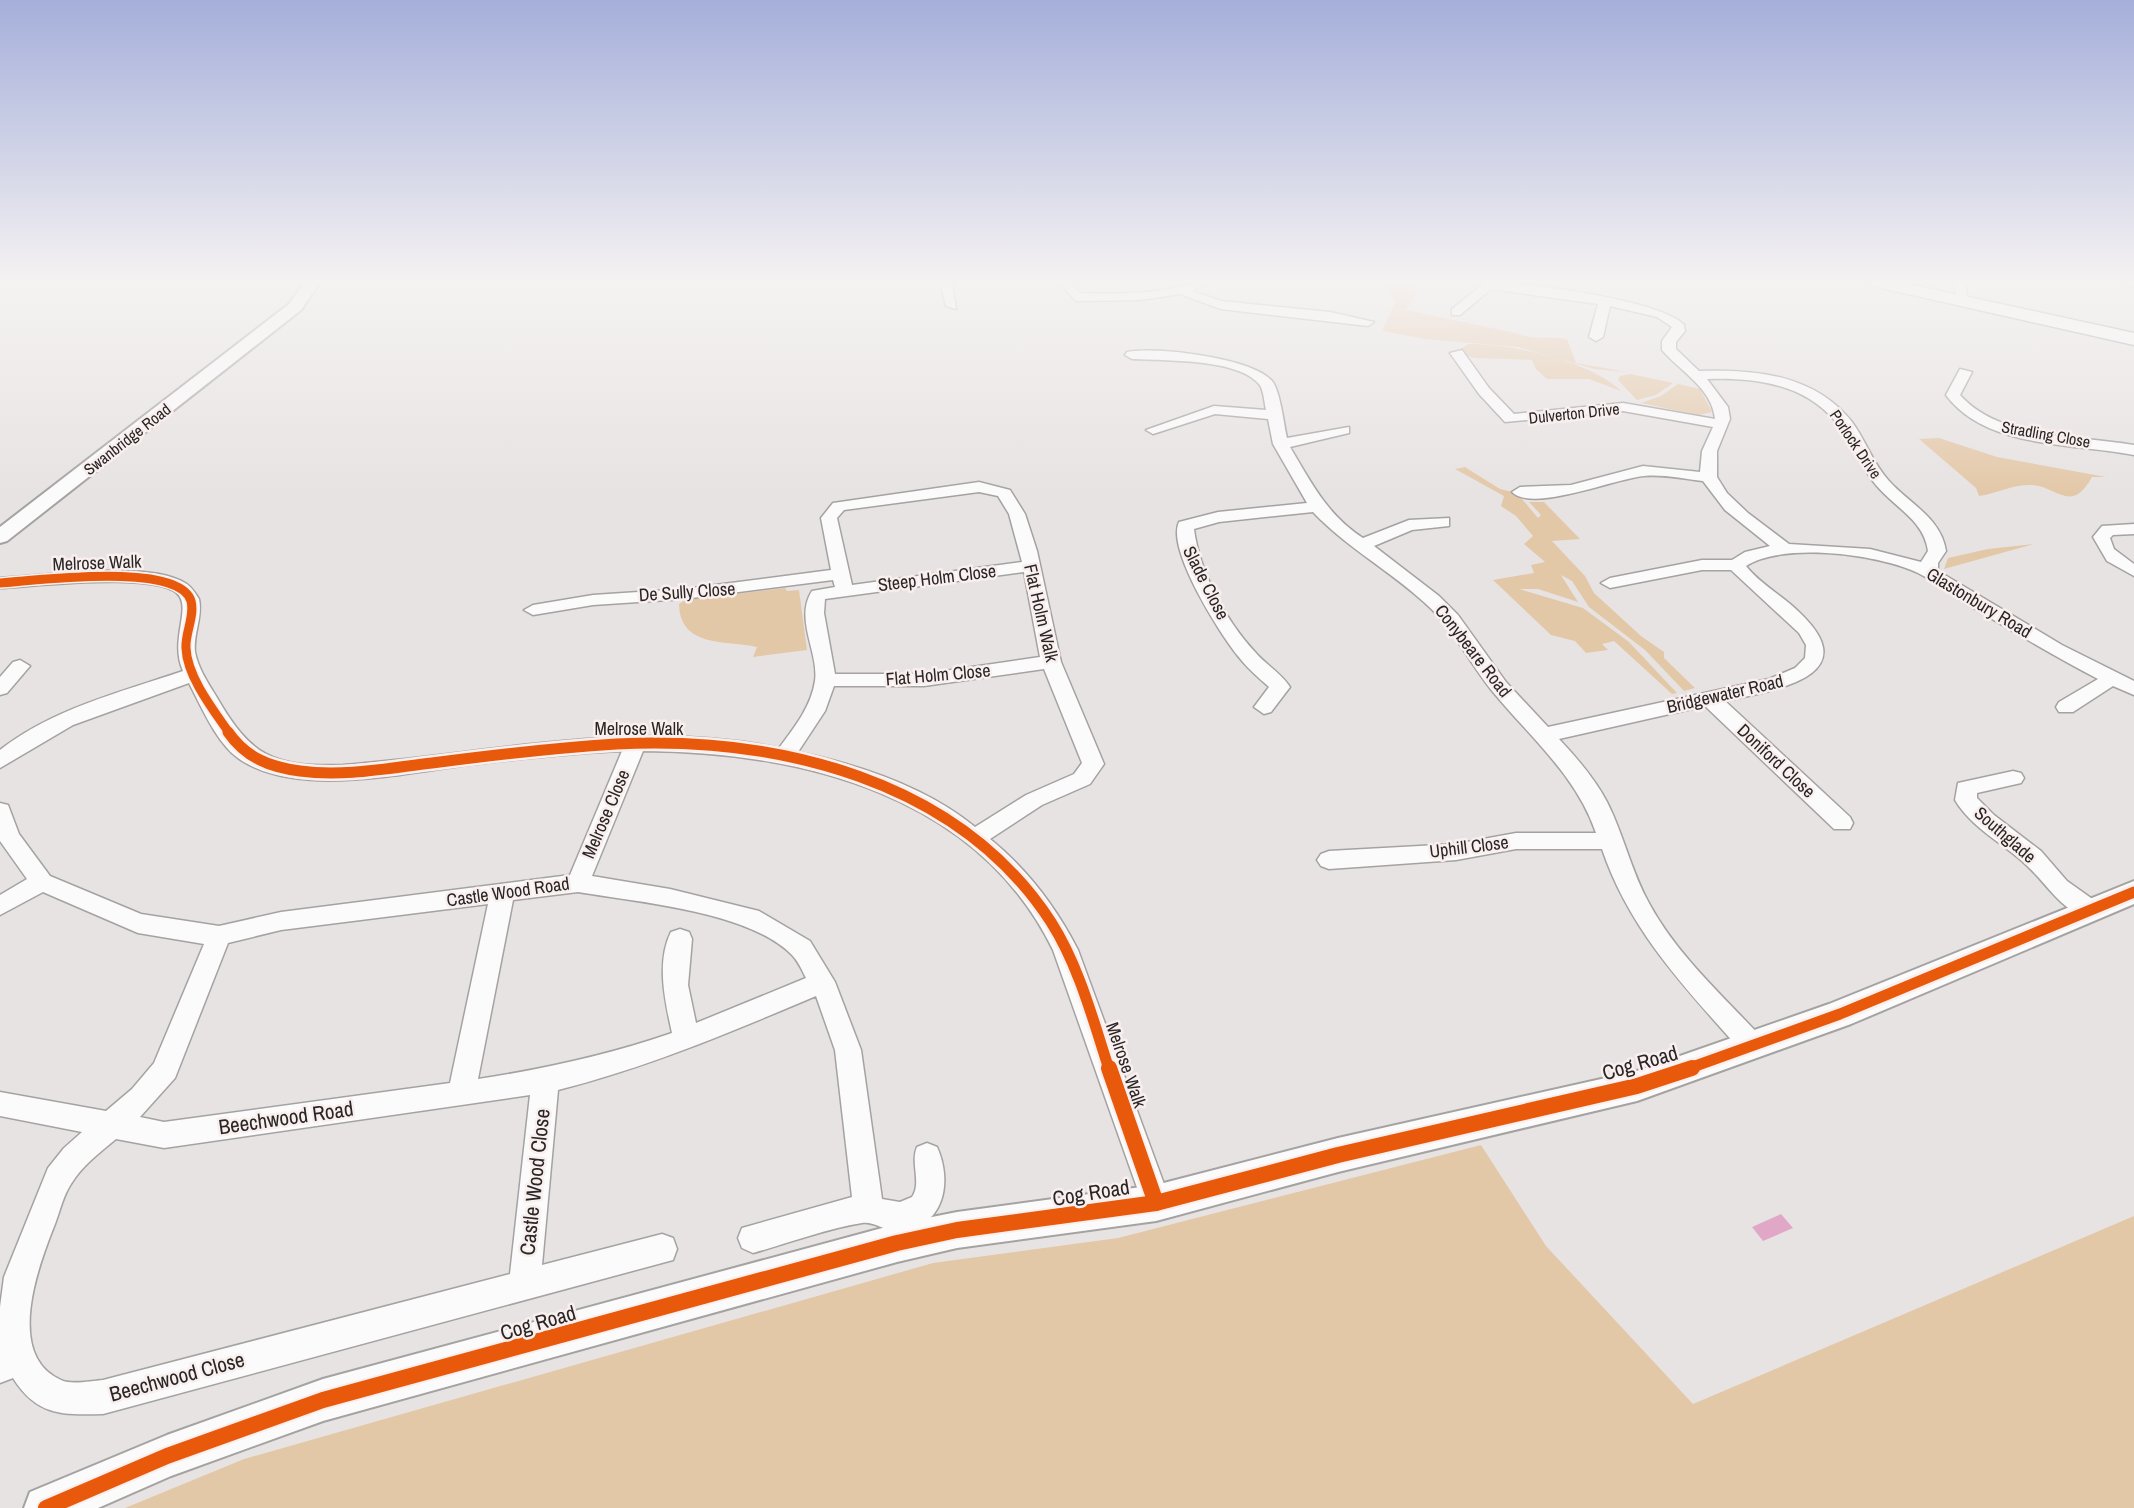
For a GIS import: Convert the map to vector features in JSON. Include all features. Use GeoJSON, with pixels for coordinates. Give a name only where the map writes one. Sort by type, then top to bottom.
{"type":"FeatureCollection","features":[{"type":"Feature","properties":{"kind":"street","name":"Swanbridge Road"},"geometry":{"type":"LineString","coordinates":[[0,537],[237,352]]}},
{"type":"Feature","properties":{"kind":"street"},"geometry":{"type":"LineString","coordinates":[[1672,352],[1718,398],[1723,416],[1709,458],[1709,477],[1736,509],[1784,548]]}},
{"type":"Feature","properties":{"kind":"street","name":"Dulverton Drive"},"geometry":{"type":"LineString","coordinates":[[1457,353],[1484,391],[1510,419],[1623,407],[1642,408],[1721,424]]}},
{"type":"Feature","properties":{"kind":"street","name":"Conybeare Road"},"geometry":{"type":"LineString","coordinates":[[1132,355],[1196,358],[1239,366],[1267,384],[1280,444],[1317,507],[1339,530],[1409,579],[1451,619],[1499,685],[1588,786],[1609,841],[1643,915],[1671,956],[1754,1047]]}},
{"type":"Feature","properties":{"kind":"street","name":"Stradling Close"},"geometry":{"type":"LineString","coordinates":[[1965,372],[1953,396],[1958,405],[1974,416],[2019,432],[2134,450]]}},
{"type":"Feature","properties":{"kind":"street","name":"Porlock Drive"},"geometry":{"type":"LineString","coordinates":[[1696,375],[1753,375],[1805,389],[1827,402],[1848,427],[1872,470],[1934,536],[1937,551],[1929,563],[1930,570]]}},
{"type":"Feature","properties":{"kind":"street"},"geometry":{"type":"LineString","coordinates":[[1153,430],[1214,410],[1272,415]]}},
{"type":"Feature","properties":{"kind":"street"},"geometry":{"type":"LineString","coordinates":[[1280,444],[1344,430]]}},
{"type":"Feature","properties":{"kind":"street"},"geometry":{"type":"LineString","coordinates":[[1520,492],[1571,490],[1643,471],[1709,477]]}},
{"type":"Feature","properties":{"kind":"street","name":"Flat Holm Walk"},"geometry":{"type":"LineString","coordinates":[[842,582],[829,518],[834,509],[862,501],[971,487],[993,489],[1007,496],[1017,514],[1051,662],[1092,758],[1091,769],[1082,779],[1034,800],[976,837]]}},
{"type":"Feature","properties":{"kind":"street","name":"Slade Close"},"geometry":{"type":"LineString","coordinates":[[1264,707],[1280,687],[1246,654],[1236,639],[1190,555],[1184,540],[1185,526],[1218,517],[1317,507]]}},
{"type":"Feature","properties":{"kind":"street"},"geometry":{"type":"LineString","coordinates":[[1361,545],[1409,525],[1443,522]]}},
{"type":"Feature","properties":{"kind":"street"},"geometry":{"type":"LineString","coordinates":[[2134,529],[2108,530],[2101,537],[2102,546],[2112,556],[2134,570]]}},
{"type":"Feature","properties":{"kind":"street","name":"Glastonbury Road"},"geometry":{"type":"LineString","coordinates":[[1609,583],[1702,565],[1736,565],[1742,558],[1784,548],[1810,547],[1866,554],[1930,570],[1939,579],[2055,649],[2134,689]]}},
{"type":"Feature","properties":{"kind":"street","name":"Bridgewater Road"},"geometry":{"type":"LineString","coordinates":[[1544,735],[1798,677],[1812,666],[1816,650],[1813,637],[1798,620],[1753,584],[1736,565]]}},
{"type":"Feature","properties":{"kind":"street","name":"Steep Holm Close"},"geometry":{"type":"LineString","coordinates":[[842,582],[1030,566]]}},
{"type":"Feature","properties":{"kind":"street","name":"Melrose Walk"},"geometry":{"type":"LineString","coordinates":[[0,583],[143,578],[180,587],[191,599],[193,607],[185,650],[194,674],[240,747],[268,763],[296,770],[350,772],[555,748],[635,745],[700,747],[785,756],[836,768],[886,784],[933,807],[976,837],[1015,874],[1033,896],[1066,950],[1156,1203]]}},
{"type":"Feature","properties":{"kind":"street"},"geometry":{"type":"LineString","coordinates":[[785,756],[817,706],[825,680],[814,605],[818,596],[842,582]]}},
{"type":"Feature","properties":{"kind":"street","name":"De Sully Close"},"geometry":{"type":"LineString","coordinates":[[533,610],[593,600],[842,582]]}},
{"type":"Feature","properties":{"kind":"street","name":"Flat Holm Close"},"geometry":{"type":"LineString","coordinates":[[825,680],[924,680],[1051,662]]}},
{"type":"Feature","properties":{"kind":"street"},"geometry":{"type":"LineString","coordinates":[[0,689],[20,666]]}},
{"type":"Feature","properties":{"kind":"street"},"geometry":{"type":"LineString","coordinates":[[0,761],[23,743],[86,713],[194,674]]}},
{"type":"Feature","properties":{"kind":"street"},"geometry":{"type":"LineString","coordinates":[[2066,707],[2113,678]]}},
{"type":"Feature","properties":{"kind":"street","name":"Doniford Close"},"geometry":{"type":"LineString","coordinates":[[1710,699],[1842,823]]}},
{"type":"Feature","properties":{"kind":"street","name":"Melrose Close"},"geometry":{"type":"LineString","coordinates":[[578,883],[635,745]]}},
{"type":"Feature","properties":{"kind":"street","name":"Southglade"},"geometry":{"type":"LineString","coordinates":[[2013,778],[1966,788],[1966,800],[1986,821],[2033,858],[2059,887],[2090,910]]}},
{"type":"Feature","properties":{"kind":"street"},"geometry":{"type":"LineString","coordinates":[[0,811],[9,837],[42,882],[0,906]]}},
{"type":"Feature","properties":{"kind":"street","name":"Uphill Close"},"geometry":{"type":"LineString","coordinates":[[1329,860],[1456,852],[1516,841],[1609,841]]}},
{"type":"Feature","properties":{"kind":"street","name":"Castle Wood Road"},"geometry":{"type":"LineString","coordinates":[[42,882],[138,923],[219,936],[281,921],[578,883],[670,898],[759,920],[801,948],[822,982],[848,1050],[868,1208]]}},
{"type":"Feature","properties":{"kind":"street","name":"Cog Road"},"geometry":{"type":"LineString","coordinates":[[46,1508],[167,1456],[323,1400],[897,1243],[957,1230],[1156,1203],[1338,1155],[1637,1086],[1754,1047],[2134,892]]}},
{"type":"Feature","properties":{"kind":"street"},"geometry":{"type":"LineString","coordinates":[[461,1094],[502,894]]}},
{"type":"Feature","properties":{"kind":"street"},"geometry":{"type":"LineString","coordinates":[[113,1124],[142,1098],[165,1070],[219,936]]}},
{"type":"Feature","properties":{"kind":"street"},"geometry":{"type":"LineString","coordinates":[[680,939],[675,985],[686,1039]]}},
{"type":"Feature","properties":{"kind":"street","name":"Beechwood Road"},"geometry":{"type":"LineString","coordinates":[[0,1104],[163,1135],[461,1094],[545,1081],[621,1062],[686,1039],[822,982]]}},
{"type":"Feature","properties":{"kind":"street","name":"Castle Wood Close"},"geometry":{"type":"LineString","coordinates":[[525,1283],[545,1081]]}},
{"type":"Feature","properties":{"kind":"street","name":"Beechwood Close"},"geometry":{"type":"LineString","coordinates":[[113,1124],[74,1157],[58,1178],[19,1277],[9,1362],[35,1383],[60,1398],[103,1397],[525,1283],[662,1249]]}},
{"type":"Feature","properties":{"kind":"street"},"geometry":{"type":"LineString","coordinates":[[753,1238],[868,1208],[878,1215],[891,1218],[922,1208],[929,1199],[930,1190],[927,1156]]}},
{"type":"Feature","properties":{"kind":"shaded area"},"geometry":{"type":"Polygon","coordinates":[[[1457,352],[1533,352],[1590,371],[1608,380],[1621,391],[1589,379],[1547,379],[1536,369],[1532,360],[1474,358],[1457,352]]]}},
{"type":"Feature","properties":{"kind":"shaded area"},"geometry":{"type":"Polygon","coordinates":[[[1537,352],[1572,352],[1576,363],[1627,372],[1594,369],[1537,352]]]}},
{"type":"Feature","properties":{"kind":"shaded area"},"geometry":{"type":"Polygon","coordinates":[[[1630,374],[1673,383],[1656,395],[1637,400],[1618,380],[1620,376],[1630,374]]]}},
{"type":"Feature","properties":{"kind":"shaded area"},"geometry":{"type":"Polygon","coordinates":[[[1678,384],[1700,389],[1712,412],[1699,415],[1641,403],[1661,396],[1678,384]]]}},
{"type":"Feature","properties":{"kind":"shaded area"},"geometry":{"type":"Polygon","coordinates":[[[1939,438],[1997,457],[2106,477],[2092,477],[2084,488],[2071,496],[2030,485],[1979,496],[1976,488],[1919,439],[1939,438]]]}},
{"type":"Feature","properties":{"kind":"shaded area"},"geometry":{"type":"Polygon","coordinates":[[[1465,467],[1500,489],[1517,493],[1538,518],[1541,515],[1529,502],[1544,502],[1580,539],[1552,541],[1585,576],[1594,593],[1641,636],[1664,652],[1664,658],[1695,688],[1684,691],[1645,650],[1589,607],[1572,581],[1561,575],[1578,602],[1538,589],[1519,589],[1583,608],[1629,642],[1677,693],[1672,694],[1614,641],[1602,644],[1608,650],[1586,653],[1575,641],[1551,635],[1493,580],[1534,573],[1531,565],[1545,562],[1524,544],[1533,536],[1516,516],[1501,506],[1504,496],[1455,469],[1465,467]]]}},
{"type":"Feature","properties":{"kind":"shaded area"},"geometry":{"type":"Polygon","coordinates":[[[2034,544],[1944,569],[1948,558],[1988,549],[2034,544]]]}},
{"type":"Feature","properties":{"kind":"shaded area"},"geometry":{"type":"Polygon","coordinates":[[[785,588],[787,591],[799,590],[807,650],[753,657],[757,647],[706,639],[687,628],[681,618],[679,604],[685,600],[785,588]]]}},
{"type":"Feature","properties":{"kind":"shaded area"},"geometry":{"type":"Polygon","coordinates":[[[1481,1145],[1546,1246],[1693,1404],[2134,1216],[2134,1508],[125,1508],[244,1459],[933,1263],[1118,1238],[1481,1145]]]}},
{"type":"Feature","properties":{"kind":"shaded area"},"geometry":{"type":"Polygon","coordinates":[[[1781,1214],[1793,1228],[1763,1241],[1752,1227],[1781,1214]]]}},
{"type":"Feature","properties":{"kind":"cycle path"},"geometry":{"type":"LineString","coordinates":[[0,583],[117,577],[162,580],[177,585],[186,592],[192,607],[185,645],[186,654],[210,702],[240,748],[260,760],[282,767],[312,772],[343,772],[551,749],[619,744],[689,745],[760,751],[829,766],[894,789],[954,821],[1007,865],[1050,921],[1078,980],[1156,1203]]}},
{"type":"Feature","properties":{"kind":"cycle path"},"geometry":{"type":"LineString","coordinates":[[46,1508],[167,1456],[323,1400],[897,1243],[957,1230],[1156,1203],[1338,1155],[1637,1086],[1754,1047],[1840,1014],[2134,892]]}}]}
